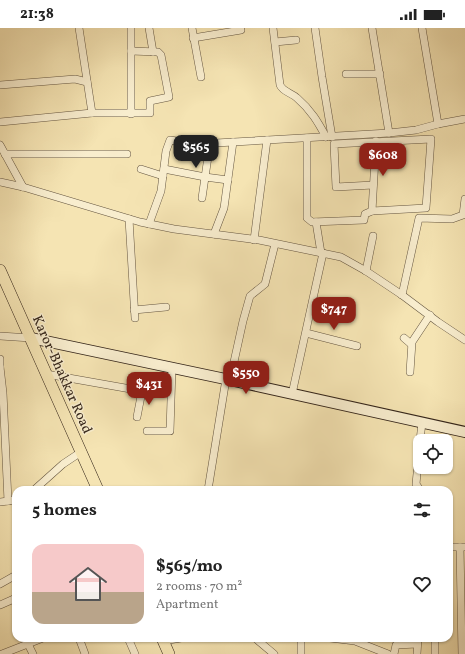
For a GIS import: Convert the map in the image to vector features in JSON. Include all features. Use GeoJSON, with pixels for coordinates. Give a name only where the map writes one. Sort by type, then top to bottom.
{"type":"FeatureCollection","features":[{"type":"Feature","properties":{"kind":"main road","name":"Karor-Bhakkar Road"},"geometry":{"type":"LineString","coordinates":[[0,270],[96,486]]}},
{"type":"Feature","properties":{"kind":"main road"},"geometry":{"type":"LineString","coordinates":[[31,338],[465,432]]}},
{"type":"Feature","properties":{"kind":"main road"},"geometry":{"type":"LineString","coordinates":[[164,642],[169,654]]}},
{"type":"Feature","properties":{"kind":"street"},"geometry":{"type":"LineString","coordinates":[[79,28],[92,113]]}},
{"type":"Feature","properties":{"kind":"street"},"geometry":{"type":"LineString","coordinates":[[131,28],[131,114]]}},
{"type":"Feature","properties":{"kind":"street"},"geometry":{"type":"LineString","coordinates":[[149,28],[152,52]]}},
{"type":"Feature","properties":{"kind":"street"},"geometry":{"type":"LineString","coordinates":[[192,28],[201,77]]}},
{"type":"Feature","properties":{"kind":"street"},"geometry":{"type":"LineString","coordinates":[[273,28],[281,89],[296,97],[314,116],[329,137]]}},
{"type":"Feature","properties":{"kind":"street"},"geometry":{"type":"LineString","coordinates":[[315,28],[329,137]]}},
{"type":"Feature","properties":{"kind":"street"},"geometry":{"type":"LineString","coordinates":[[372,28],[389,133]]}},
{"type":"Feature","properties":{"kind":"street"},"geometry":{"type":"LineString","coordinates":[[422,28],[438,124]]}},
{"type":"Feature","properties":{"kind":"street"},"geometry":{"type":"LineString","coordinates":[[193,38],[241,30]]}},
{"type":"Feature","properties":{"kind":"street"},"geometry":{"type":"LineString","coordinates":[[275,42],[296,40]]}},
{"type":"Feature","properties":{"kind":"street"},"geometry":{"type":"LineString","coordinates":[[0,122],[92,113],[150,113],[150,101],[169,97],[161,55],[158,52],[131,51]]}},
{"type":"Feature","properties":{"kind":"street"},"geometry":{"type":"LineString","coordinates":[[346,74],[380,74]]}},
{"type":"Feature","properties":{"kind":"street"},"geometry":{"type":"LineString","coordinates":[[0,85],[75,79],[87,82]]}},
{"type":"Feature","properties":{"kind":"street"},"geometry":{"type":"LineString","coordinates":[[149,224],[161,191],[166,151],[170,140],[198,144],[389,133],[416,130],[465,119]]}},
{"type":"Feature","properties":{"kind":"street"},"geometry":{"type":"LineString","coordinates":[[307,138],[307,218],[312,222],[364,220],[365,214],[372,211],[426,208],[431,139],[334,144],[336,187],[373,185]]}},
{"type":"Feature","properties":{"kind":"street"},"geometry":{"type":"LineString","coordinates":[[254,240],[267,140]]}},
{"type":"Feature","properties":{"kind":"street"},"geometry":{"type":"LineString","coordinates":[[372,211],[376,141]]}},
{"type":"Feature","properties":{"kind":"street"},"geometry":{"type":"LineString","coordinates":[[214,234],[224,208],[233,142]]}},
{"type":"Feature","properties":{"kind":"street"},"geometry":{"type":"LineString","coordinates":[[202,198],[210,143]]}},
{"type":"Feature","properties":{"kind":"street"},"geometry":{"type":"LineString","coordinates":[[0,145],[23,187]]}},
{"type":"Feature","properties":{"kind":"street"},"geometry":{"type":"LineString","coordinates":[[5,154],[127,154]]}},
{"type":"Feature","properties":{"kind":"street"},"geometry":{"type":"LineString","coordinates":[[142,169],[228,180]]}},
{"type":"Feature","properties":{"kind":"street"},"geometry":{"type":"LineString","coordinates":[[0,182],[23,187],[149,224],[254,240],[341,257],[366,271],[402,295],[465,340]]}},
{"type":"Feature","properties":{"kind":"street"},"geometry":{"type":"LineString","coordinates":[[402,295],[419,218],[452,218],[463,215],[465,200]]}},
{"type":"Feature","properties":{"kind":"street"},"geometry":{"type":"LineString","coordinates":[[129,219],[135,318]]}},
{"type":"Feature","properties":{"kind":"street"},"geometry":{"type":"LineString","coordinates":[[292,394],[322,253],[316,222]]}},
{"type":"Feature","properties":{"kind":"street"},"geometry":{"type":"LineString","coordinates":[[366,271],[373,236]]}},
{"type":"Feature","properties":{"kind":"street"},"geometry":{"type":"LineString","coordinates":[[209,486],[228,380],[243,320],[250,296],[265,284],[275,244]]}},
{"type":"Feature","properties":{"kind":"street"},"geometry":{"type":"LineString","coordinates":[[134,310],[166,307]]}},
{"type":"Feature","properties":{"kind":"street"},"geometry":{"type":"LineString","coordinates":[[410,372],[412,342],[430,315]]}},
{"type":"Feature","properties":{"kind":"street"},"geometry":{"type":"LineString","coordinates":[[306,333],[357,346]]}},
{"type":"Feature","properties":{"kind":"street"},"geometry":{"type":"LineString","coordinates":[[0,336],[31,338]]}},
{"type":"Feature","properties":{"kind":"street"},"geometry":{"type":"LineString","coordinates":[[404,338],[412,344]]}},
{"type":"Feature","properties":{"kind":"street"},"geometry":{"type":"LineString","coordinates":[[0,359],[4,393],[11,502]]}},
{"type":"Feature","properties":{"kind":"street"},"geometry":{"type":"LineString","coordinates":[[146,431],[170,431],[172,368]]}},
{"type":"Feature","properties":{"kind":"street"},"geometry":{"type":"LineString","coordinates":[[46,374],[142,391],[137,417]]}},
{"type":"Feature","properties":{"kind":"street"},"geometry":{"type":"LineString","coordinates":[[421,434],[422,422]]}},
{"type":"Feature","properties":{"kind":"street"},"geometry":{"type":"LineString","coordinates":[[38,486],[63,464],[81,452]]}},
{"type":"Feature","properties":{"kind":"street"},"geometry":{"type":"LineString","coordinates":[[417,474],[416,484],[417,486]]}},
{"type":"Feature","properties":{"kind":"street"},"geometry":{"type":"LineString","coordinates":[[462,547],[462,654]]}},
{"type":"Feature","properties":{"kind":"street"},"geometry":{"type":"LineString","coordinates":[[0,584],[12,577]]}},
{"type":"Feature","properties":{"kind":"street"},"geometry":{"type":"LineString","coordinates":[[0,605],[12,600]]}},
{"type":"Feature","properties":{"kind":"street"},"geometry":{"type":"LineString","coordinates":[[2,654],[33,642]]}},
{"type":"Feature","properties":{"kind":"street"},"geometry":{"type":"LineString","coordinates":[[80,642],[85,654]]}},
{"type":"Feature","properties":{"kind":"street"},"geometry":{"type":"LineString","coordinates":[[130,642],[135,654]]}},
{"type":"Feature","properties":{"kind":"street"},"geometry":{"type":"LineString","coordinates":[[260,642],[274,654]]}},
{"type":"Feature","properties":{"kind":"street"},"geometry":{"type":"LineString","coordinates":[[301,642],[302,654]]}},
{"type":"Feature","properties":{"kind":"street"},"geometry":{"type":"LineString","coordinates":[[360,642],[388,654]]}},
{"type":"Feature","properties":{"kind":"street"},"geometry":{"type":"LineString","coordinates":[[394,654],[396,645],[412,642]]}},
{"type":"Feature","properties":{"kind":"street"},"geometry":{"type":"LineString","coordinates":[[417,642],[417,654]]}},
{"type":"Feature","properties":{"kind":"street"},"geometry":{"type":"LineString","coordinates":[[435,642],[435,654]]}},
{"type":"Feature","properties":{"kind":"street"},"geometry":{"type":"LineString","coordinates":[[28,644],[33,654]]}}]}
